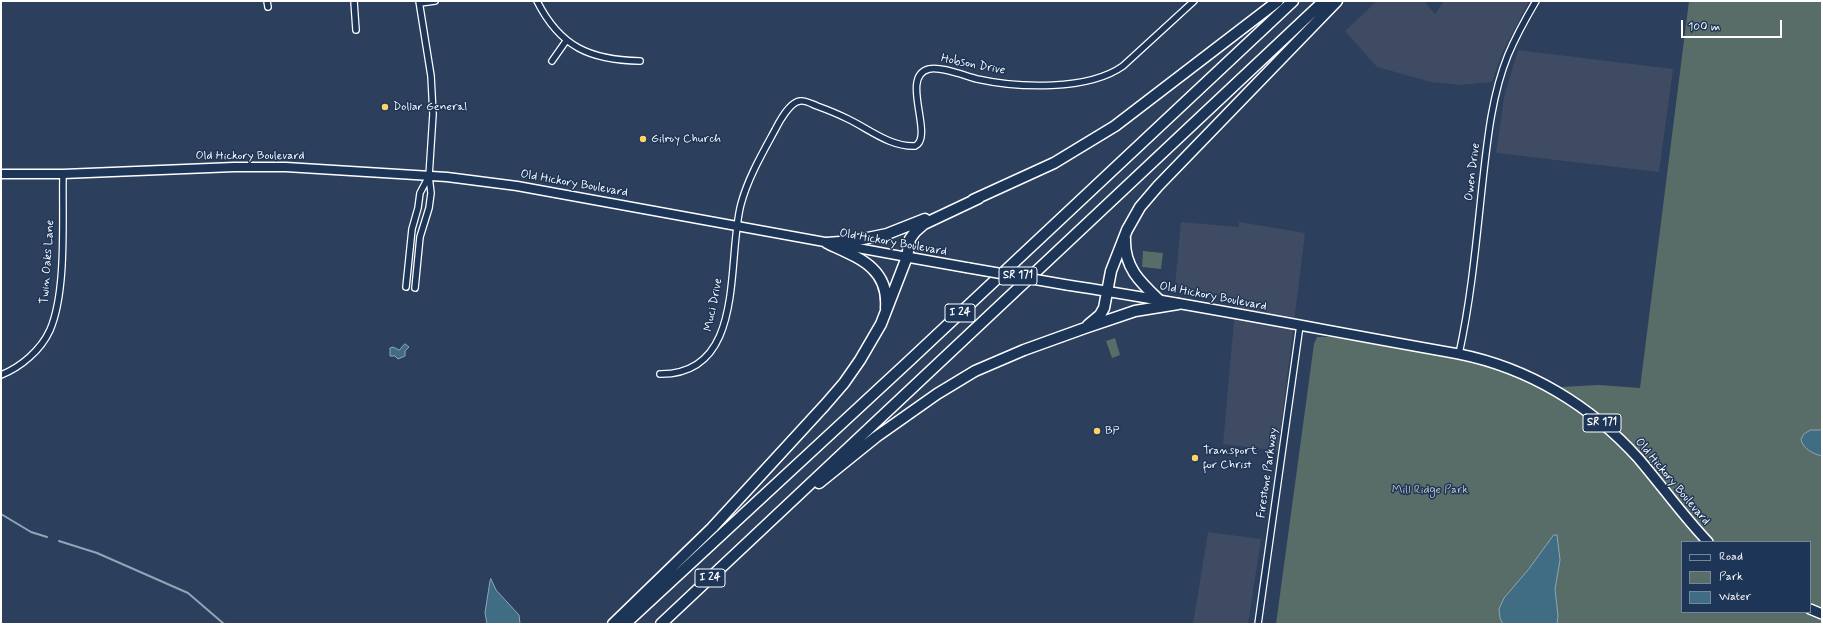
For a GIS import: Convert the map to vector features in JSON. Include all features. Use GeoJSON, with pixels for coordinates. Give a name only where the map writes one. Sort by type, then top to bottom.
{"type":"FeatureCollection","features":[{"type":"Feature","properties":{"kind":"highway"},"geometry":{"type":"LineString","coordinates":[[613,624],[712,528],[825,405],[860,360],[884,317],[907,257],[910,239],[917,230],[979,198],[1054,163],[1115,126],[1278,1]]}},
{"type":"Feature","properties":{"kind":"highway","name":"I 24"},"geometry":{"type":"LineString","coordinates":[[625,624],[1293,1]]}},
{"type":"Feature","properties":{"kind":"highway","name":"I 24"},"geometry":{"type":"LineString","coordinates":[[661,624],[1324,1]]}},
{"type":"Feature","properties":{"kind":"highway"},"geometry":{"type":"LineString","coordinates":[[1085,328],[1100,315],[1104,308],[1111,271],[1127,230],[1140,207],[1158,186],[1337,1]]}},
{"type":"Feature","properties":{"kind":"highway"},"geometry":{"type":"LineString","coordinates":[[827,243],[853,241],[887,234],[979,198]]}},
{"type":"Feature","properties":{"kind":"highway"},"geometry":{"type":"LineString","coordinates":[[1127,230],[1125,251],[1130,268],[1135,276],[1158,299]]}},
{"type":"Feature","properties":{"kind":"highway"},"geometry":{"type":"LineString","coordinates":[[827,243],[866,262],[877,274],[885,291],[886,305],[884,317]]}},
{"type":"Feature","properties":{"kind":"highway"},"geometry":{"type":"LineString","coordinates":[[758,532],[876,437],[937,394],[975,371],[1024,350],[1085,328],[1135,312],[1178,304]]}},
{"type":"Feature","properties":{"kind":"main road","name":"Old Hickory Boulevard"},"geometry":{"type":"LineString","coordinates":[[1,174],[63,174],[228,167],[286,167],[429,176],[517,186],[738,228],[1067,285],[1158,299],[1178,304],[1460,354],[1484,360],[1525,375],[1561,394],[1593,416],[1607,427],[1639,459],[1691,524],[1707,541]]}},
{"type":"Feature","properties":{"kind":"main road"},"geometry":{"type":"LineString","coordinates":[[1811,609],[1822,614]]}},
{"type":"Feature","properties":{"kind":"street"},"geometry":{"type":"LineString","coordinates":[[354,1],[356,30]]}},
{"type":"Feature","properties":{"kind":"street"},"geometry":{"type":"LineString","coordinates":[[415,288],[420,237],[430,200],[429,176],[433,128],[433,98],[420,2],[434,1]]}},
{"type":"Feature","properties":{"kind":"street"},"geometry":{"type":"LineString","coordinates":[[537,1],[549,23],[566,41],[582,51],[603,58],[640,61]]}},
{"type":"Feature","properties":{"kind":"street","name":"Hobson Drive"},"geometry":{"type":"LineString","coordinates":[[738,228],[741,203],[756,165],[784,114],[797,102],[805,101],[826,109],[895,143],[915,146],[920,143],[922,138],[917,85],[920,75],[927,70],[940,70],[979,79],[1008,83],[1062,84],[1090,81],[1109,74],[1123,66],[1194,1]]}},
{"type":"Feature","properties":{"kind":"street","name":"Owen Drive"},"geometry":{"type":"LineString","coordinates":[[1460,354],[1469,309],[1486,148],[1492,114],[1508,55],[1518,32],[1536,1]]}},
{"type":"Feature","properties":{"kind":"street"},"geometry":{"type":"LineString","coordinates":[[552,61],[566,41]]}},
{"type":"Feature","properties":{"kind":"street","name":"Twin Oaks Lane"},"geometry":{"type":"LineString","coordinates":[[1,374],[18,366],[33,353],[46,337],[52,323],[60,286],[63,174]]}},
{"type":"Feature","properties":{"kind":"street"},"geometry":{"type":"LineString","coordinates":[[406,287],[413,226],[418,211],[420,193],[429,176]]}},
{"type":"Feature","properties":{"kind":"street","name":"Muci Drive"},"geometry":{"type":"LineString","coordinates":[[660,374],[680,372],[698,364],[711,352],[718,342],[726,316],[738,228]]}},
{"type":"Feature","properties":{"kind":"street","name":"Firestone Parkway"},"geometry":{"type":"LineString","coordinates":[[1258,624],[1300,325]]}},
{"type":"Feature","properties":{"kind":"shaded area"},"geometry":{"type":"Polygon","coordinates":[[[1377,1],[1424,1],[1435,14],[1444,1],[1529,1],[1502,53],[1492,82],[1461,85],[1431,82],[1377,67],[1345,31],[1377,1]]]}},
{"type":"Feature","properties":{"kind":"shaded area"},"geometry":{"type":"Polygon","coordinates":[[[1518,50],[1673,69],[1659,172],[1496,153],[1504,97],[1518,50]]]}},
{"type":"Feature","properties":{"kind":"shaded area"},"geometry":{"type":"Polygon","coordinates":[[[1181,222],[1239,227],[1239,222],[1305,233],[1278,451],[1223,444],[1236,298],[1175,287],[1181,222]]]}},
{"type":"Feature","properties":{"kind":"shaded area"},"geometry":{"type":"Polygon","coordinates":[[[1208,532],[1261,539],[1248,624],[1193,624],[1208,532]]]}},
{"type":"Feature","properties":{"kind":"green space","name":"Mill Ridge Park"},"geometry":{"type":"Polygon","coordinates":[[[1689,1],[1822,1],[1822,624],[1276,624],[1314,344],[1317,337],[1331,337],[1448,356],[1485,364],[1509,372],[1542,388],[1599,385],[1640,388],[1689,1]]]}},
{"type":"Feature","properties":{"kind":"green space"},"geometry":{"type":"Polygon","coordinates":[[[1143,251],[1163,253],[1161,269],[1142,267],[1143,251]]]}},
{"type":"Feature","properties":{"kind":"green space"},"geometry":{"type":"Polygon","coordinates":[[[1115,338],[1120,355],[1112,358],[1106,341],[1115,338]]]}},
{"type":"Feature","properties":{"kind":"water"},"geometry":{"type":"Polygon","coordinates":[[[405,344],[409,347],[405,351],[405,356],[398,359],[395,356],[390,356],[390,348],[393,347],[399,350],[405,344]]]}},
{"type":"Feature","properties":{"kind":"water"},"geometry":{"type":"Polygon","coordinates":[[[1811,430],[1822,430],[1822,456],[1808,450],[1803,445],[1801,439],[1804,434],[1811,430]]]}},
{"type":"Feature","properties":{"kind":"water"},"geometry":{"type":"Polygon","coordinates":[[[1554,535],[1557,535],[1560,560],[1555,589],[1558,616],[1557,624],[1503,624],[1500,618],[1499,609],[1504,598],[1528,570],[1554,535]]]}},
{"type":"Feature","properties":{"kind":"water"},"geometry":{"type":"Polygon","coordinates":[[[491,579],[496,590],[519,615],[520,624],[487,624],[485,613],[491,579]]]}},
{"type":"Feature","properties":{"kind":"waterway"},"geometry":{"type":"LineString","coordinates":[[1,514],[31,532],[47,537]]}},
{"type":"Feature","properties":{"kind":"waterway"},"geometry":{"type":"LineString","coordinates":[[59,541],[97,553],[188,593],[224,624]]}},
{"type":"Feature","properties":{"kind":"place","name":"Dollar General"},"geometry":{"type":"Point","coordinates":[385,107]}},
{"type":"Feature","properties":{"kind":"place","name":"Gilroy Church"},"geometry":{"type":"Point","coordinates":[643,139]}},
{"type":"Feature","properties":{"kind":"place","name":"BP"},"geometry":{"type":"Point","coordinates":[1097,431]}},
{"type":"Feature","properties":{"kind":"place","name":"Transport for Christ"},"geometry":{"type":"Point","coordinates":[1195,458]}}]}
